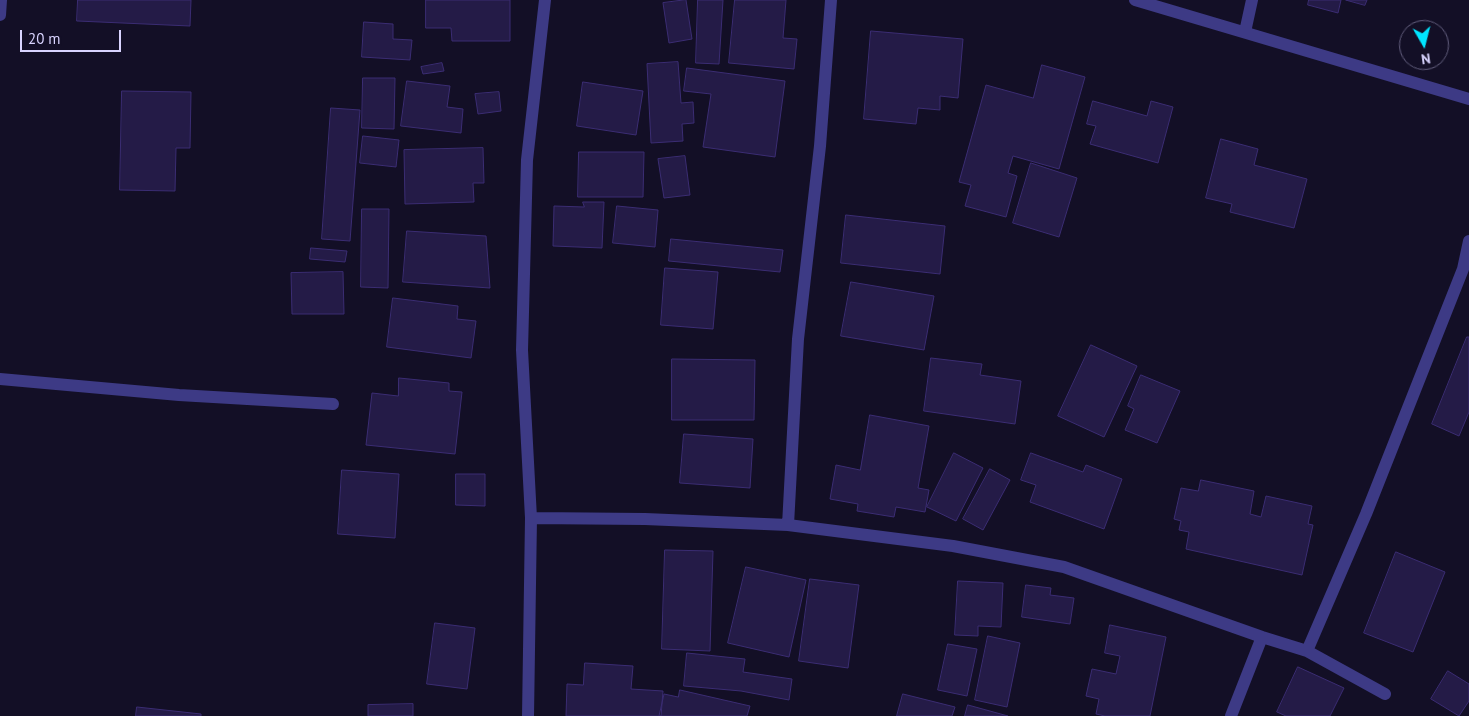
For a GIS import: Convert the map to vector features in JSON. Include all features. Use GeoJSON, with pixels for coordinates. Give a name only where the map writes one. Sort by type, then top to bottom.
{"type":"FeatureCollection","features":[{"type":"Feature","properties":{"kind":"street"},"geometry":{"type":"LineString","coordinates":[[0,15],[1,0]]}},
{"type":"Feature","properties":{"kind":"street"},"geometry":{"type":"LineString","coordinates":[[528,716],[531,518],[522,330],[527,160],[544,0]]}},
{"type":"Feature","properties":{"kind":"street"},"geometry":{"type":"LineString","coordinates":[[788,525],[798,340],[820,146],[831,0]]}},
{"type":"Feature","properties":{"kind":"street"},"geometry":{"type":"LineString","coordinates":[[1135,0],[1469,99]]}},
{"type":"Feature","properties":{"kind":"street"},"geometry":{"type":"LineString","coordinates":[[1245,32],[1252,0]]}},
{"type":"Feature","properties":{"kind":"street"},"geometry":{"type":"LineString","coordinates":[[1307,652],[1366,514],[1464,269],[1469,241]]}},
{"type":"Feature","properties":{"kind":"street"},"geometry":{"type":"LineString","coordinates":[[0,379],[179,395],[333,404]]}},
{"type":"Feature","properties":{"kind":"street"},"geometry":{"type":"LineString","coordinates":[[531,518],[646,519],[788,525],[953,546],[1064,568],[1307,652],[1385,694]]}},
{"type":"Feature","properties":{"kind":"street"},"geometry":{"type":"LineString","coordinates":[[1231,716],[1262,637]]}},
{"type":"Feature","properties":{"kind":"building"},"geometry":{"type":"Polygon","coordinates":[[[78,0],[191,0],[190,26],[77,21],[78,0]]]}},
{"type":"Feature","properties":{"kind":"building"},"geometry":{"type":"Polygon","coordinates":[[[426,0],[510,0],[510,41],[452,41],[451,28],[426,28],[426,0]]]}},
{"type":"Feature","properties":{"kind":"building"},"geometry":{"type":"Polygon","coordinates":[[[686,0],[692,39],[669,43],[663,3],[686,0]]]}},
{"type":"Feature","properties":{"kind":"building"},"geometry":{"type":"Polygon","coordinates":[[[698,0],[723,0],[719,64],[696,63],[698,0]]]}},
{"type":"Feature","properties":{"kind":"building"},"geometry":{"type":"Polygon","coordinates":[[[735,0],[786,0],[783,38],[797,39],[794,69],[729,63],[735,0]]]}},
{"type":"Feature","properties":{"kind":"building"},"geometry":{"type":"Polygon","coordinates":[[[1309,0],[1341,0],[1338,13],[1308,5],[1309,0]]]}},
{"type":"Feature","properties":{"kind":"building"},"geometry":{"type":"Polygon","coordinates":[[[1346,0],[1367,0],[1365,5],[1346,0]]]}},
{"type":"Feature","properties":{"kind":"building"},"geometry":{"type":"Polygon","coordinates":[[[364,22],[393,24],[393,39],[412,40],[410,60],[362,57],[364,22]]]}},
{"type":"Feature","properties":{"kind":"building"},"geometry":{"type":"Polygon","coordinates":[[[871,31],[963,39],[958,98],[940,96],[940,110],[918,108],[916,124],[864,119],[871,31]]]}},
{"type":"Feature","properties":{"kind":"building"},"geometry":{"type":"Polygon","coordinates":[[[678,62],[681,103],[693,102],[694,123],[682,124],[683,141],[651,143],[647,64],[678,62]]]}},
{"type":"Feature","properties":{"kind":"building"},"geometry":{"type":"Polygon","coordinates":[[[442,63],[444,71],[423,74],[421,67],[442,63]]]}},
{"type":"Feature","properties":{"kind":"building"},"geometry":{"type":"Polygon","coordinates":[[[1042,65],[1085,77],[1059,169],[1013,156],[1008,173],[1017,176],[1006,217],[965,206],[971,185],[959,182],[986,85],[1033,98],[1042,65]]]}},
{"type":"Feature","properties":{"kind":"building"},"geometry":{"type":"Polygon","coordinates":[[[687,68],[785,81],[775,157],[703,147],[711,94],[684,91],[687,68]]]}},
{"type":"Feature","properties":{"kind":"building"},"geometry":{"type":"Polygon","coordinates":[[[363,78],[395,78],[394,129],[362,128],[363,78]]]}},
{"type":"Feature","properties":{"kind":"building"},"geometry":{"type":"Polygon","coordinates":[[[407,81],[450,86],[447,107],[463,109],[461,133],[401,126],[407,81]]]}},
{"type":"Feature","properties":{"kind":"building"},"geometry":{"type":"Polygon","coordinates":[[[583,82],[643,91],[636,135],[577,126],[583,82]]]}},
{"type":"Feature","properties":{"kind":"building"},"geometry":{"type":"Polygon","coordinates":[[[122,91],[191,92],[190,148],[176,148],[175,191],[120,190],[122,91]]]}},
{"type":"Feature","properties":{"kind":"building"},"geometry":{"type":"Polygon","coordinates":[[[499,92],[501,111],[478,114],[475,94],[499,92]]]}},
{"type":"Feature","properties":{"kind":"building"},"geometry":{"type":"Polygon","coordinates":[[[1093,101],[1147,116],[1151,101],[1173,107],[1158,163],[1090,144],[1096,126],[1087,124],[1093,101]]]}},
{"type":"Feature","properties":{"kind":"building"},"geometry":{"type":"Polygon","coordinates":[[[331,108],[360,110],[350,241],[322,239],[331,108]]]}},
{"type":"Feature","properties":{"kind":"building"},"geometry":{"type":"Polygon","coordinates":[[[363,136],[399,140],[396,167],[360,163],[363,136]]]}},
{"type":"Feature","properties":{"kind":"building"},"geometry":{"type":"Polygon","coordinates":[[[1221,139],[1258,149],[1254,165],[1307,179],[1294,228],[1230,212],[1232,204],[1206,198],[1221,139]]]}},
{"type":"Feature","properties":{"kind":"building"},"geometry":{"type":"Polygon","coordinates":[[[483,148],[484,183],[473,183],[474,202],[405,204],[404,150],[483,148]]]}},
{"type":"Feature","properties":{"kind":"building"},"geometry":{"type":"Polygon","coordinates":[[[579,152],[644,152],[643,197],[578,197],[579,152]]]}},
{"type":"Feature","properties":{"kind":"building"},"geometry":{"type":"Polygon","coordinates":[[[685,156],[690,195],[664,198],[658,159],[685,156]]]}},
{"type":"Feature","properties":{"kind":"building"},"geometry":{"type":"Polygon","coordinates":[[[1031,163],[1077,178],[1059,237],[1013,223],[1031,163]]]}},
{"type":"Feature","properties":{"kind":"building"},"geometry":{"type":"Polygon","coordinates":[[[583,202],[604,202],[602,248],[553,246],[554,206],[584,207],[583,202]]]}},
{"type":"Feature","properties":{"kind":"building"},"geometry":{"type":"Polygon","coordinates":[[[617,206],[658,210],[655,247],[613,243],[617,206]]]}},
{"type":"Feature","properties":{"kind":"building"},"geometry":{"type":"Polygon","coordinates":[[[362,209],[389,209],[388,288],[361,287],[362,209]]]}},
{"type":"Feature","properties":{"kind":"building"},"geometry":{"type":"Polygon","coordinates":[[[846,215],[945,226],[940,274],[841,263],[846,215]]]}},
{"type":"Feature","properties":{"kind":"building"},"geometry":{"type":"Polygon","coordinates":[[[407,231],[486,236],[490,288],[403,282],[407,231]]]}},
{"type":"Feature","properties":{"kind":"building"},"geometry":{"type":"Polygon","coordinates":[[[671,239],[783,250],[780,272],[669,261],[671,239]]]}},
{"type":"Feature","properties":{"kind":"building"},"geometry":{"type":"Polygon","coordinates":[[[311,248],[347,251],[345,262],[310,259],[311,248]]]}},
{"type":"Feature","properties":{"kind":"building"},"geometry":{"type":"Polygon","coordinates":[[[665,268],[718,272],[713,329],[661,325],[665,268]]]}},
{"type":"Feature","properties":{"kind":"building"},"geometry":{"type":"Polygon","coordinates":[[[343,272],[344,314],[292,314],[291,273],[343,272]]]}},
{"type":"Feature","properties":{"kind":"building"},"geometry":{"type":"Polygon","coordinates":[[[851,282],[934,296],[924,350],[841,336],[851,282]]]}},
{"type":"Feature","properties":{"kind":"building"},"geometry":{"type":"Polygon","coordinates":[[[393,298],[458,306],[457,319],[476,321],[471,358],[387,347],[393,298]]]}},
{"type":"Feature","properties":{"kind":"building"},"geometry":{"type":"Polygon","coordinates":[[[1467,337],[1469,337],[1469,412],[1459,436],[1432,424],[1467,337]]]}},
{"type":"Feature","properties":{"kind":"building"},"geometry":{"type":"Polygon","coordinates":[[[1091,345],[1137,366],[1104,437],[1058,416],[1091,345]]]}},
{"type":"Feature","properties":{"kind":"building"},"geometry":{"type":"Polygon","coordinates":[[[931,358],[982,364],[980,375],[1021,381],[1015,424],[924,411],[931,358]]]}},
{"type":"Feature","properties":{"kind":"building"},"geometry":{"type":"Polygon","coordinates":[[[672,359],[755,360],[754,420],[672,420],[672,359]]]}},
{"type":"Feature","properties":{"kind":"building"},"geometry":{"type":"Polygon","coordinates":[[[1141,375],[1180,391],[1157,443],[1125,430],[1134,409],[1128,406],[1141,375]]]}},
{"type":"Feature","properties":{"kind":"building"},"geometry":{"type":"Polygon","coordinates":[[[399,378],[449,383],[449,391],[462,392],[455,454],[366,445],[372,393],[398,396],[399,378]]]}},
{"type":"Feature","properties":{"kind":"building"},"geometry":{"type":"Polygon","coordinates":[[[870,415],[929,426],[918,488],[929,490],[925,512],[896,507],[894,517],[857,511],[858,504],[830,499],[836,465],[860,470],[870,415]]]}},
{"type":"Feature","properties":{"kind":"building"},"geometry":{"type":"Polygon","coordinates":[[[684,434],[753,439],[750,488],[680,483],[684,434]]]}},
{"type":"Feature","properties":{"kind":"building"},"geometry":{"type":"Polygon","coordinates":[[[954,453],[983,468],[956,521],[927,507],[954,453]]]}},
{"type":"Feature","properties":{"kind":"building"},"geometry":{"type":"Polygon","coordinates":[[[1031,453],[1083,472],[1086,465],[1122,479],[1104,529],[1030,502],[1036,485],[1021,480],[1031,453]]]}},
{"type":"Feature","properties":{"kind":"building"},"geometry":{"type":"Polygon","coordinates":[[[990,469],[1010,480],[983,530],[963,519],[990,469]]]}},
{"type":"Feature","properties":{"kind":"building"},"geometry":{"type":"Polygon","coordinates":[[[342,470],[399,474],[395,538],[338,534],[342,470]]]}},
{"type":"Feature","properties":{"kind":"building"},"geometry":{"type":"Polygon","coordinates":[[[456,474],[485,474],[485,506],[456,505],[456,474]]]}},
{"type":"Feature","properties":{"kind":"building"},"geometry":{"type":"Polygon","coordinates":[[[1201,480],[1254,491],[1250,514],[1261,517],[1266,496],[1312,506],[1308,524],[1313,525],[1302,575],[1186,549],[1189,532],[1179,530],[1181,521],[1174,519],[1181,488],[1198,491],[1201,480]]]}},
{"type":"Feature","properties":{"kind":"building"},"geometry":{"type":"Polygon","coordinates":[[[665,550],[713,551],[710,651],[662,649],[665,550]]]}},
{"type":"Feature","properties":{"kind":"building"},"geometry":{"type":"Polygon","coordinates":[[[1396,552],[1445,572],[1413,652],[1364,633],[1396,552]]]}},
{"type":"Feature","properties":{"kind":"building"},"geometry":{"type":"Polygon","coordinates":[[[746,567],[806,580],[789,657],[728,643],[746,567]]]}},
{"type":"Feature","properties":{"kind":"building"},"geometry":{"type":"Polygon","coordinates":[[[810,579],[859,585],[848,668],[799,661],[810,579]]]}},
{"type":"Feature","properties":{"kind":"building"},"geometry":{"type":"Polygon","coordinates":[[[958,581],[1003,583],[1001,627],[978,626],[978,636],[955,635],[958,581]]]}},
{"type":"Feature","properties":{"kind":"building"},"geometry":{"type":"Polygon","coordinates":[[[1026,585],[1051,588],[1050,595],[1074,598],[1070,624],[1022,617],[1026,585]]]}},
{"type":"Feature","properties":{"kind":"building"},"geometry":{"type":"Polygon","coordinates":[[[435,623],[475,628],[467,689],[427,684],[435,623]]]}},
{"type":"Feature","properties":{"kind":"building"},"geometry":{"type":"Polygon","coordinates":[[[1110,625],[1166,637],[1150,716],[1105,716],[1096,714],[1099,699],[1086,696],[1092,669],[1116,674],[1120,656],[1105,653],[1110,625]]]}},
{"type":"Feature","properties":{"kind":"building"},"geometry":{"type":"Polygon","coordinates":[[[988,636],[1020,643],[1007,707],[975,700],[988,636]]]}},
{"type":"Feature","properties":{"kind":"building"},"geometry":{"type":"Polygon","coordinates":[[[948,644],[977,649],[967,696],[938,690],[948,644]]]}},
{"type":"Feature","properties":{"kind":"building"},"geometry":{"type":"Polygon","coordinates":[[[687,653],[745,659],[743,672],[792,679],[789,700],[741,691],[684,686],[687,653]]]}},
{"type":"Feature","properties":{"kind":"building"},"geometry":{"type":"Polygon","coordinates":[[[585,663],[633,666],[631,689],[663,691],[661,716],[566,716],[567,684],[583,685],[585,663]]]}},
{"type":"Feature","properties":{"kind":"building"},"geometry":{"type":"Polygon","coordinates":[[[1298,667],[1344,688],[1330,716],[1286,716],[1277,712],[1298,667]]]}},
{"type":"Feature","properties":{"kind":"building"},"geometry":{"type":"Polygon","coordinates":[[[1448,671],[1469,684],[1469,701],[1459,716],[1431,699],[1448,671]]]}},
{"type":"Feature","properties":{"kind":"building"},"geometry":{"type":"Polygon","coordinates":[[[680,690],[750,706],[747,716],[659,716],[664,694],[678,697],[680,690]]]}},
{"type":"Feature","properties":{"kind":"building"},"geometry":{"type":"Polygon","coordinates":[[[903,694],[955,707],[952,716],[897,716],[903,694]]]}},
{"type":"Feature","properties":{"kind":"building"},"geometry":{"type":"Polygon","coordinates":[[[413,704],[413,716],[368,716],[368,705],[413,704]]]}},
{"type":"Feature","properties":{"kind":"building"},"geometry":{"type":"Polygon","coordinates":[[[968,705],[1008,716],[965,716],[968,705]]]}},
{"type":"Feature","properties":{"kind":"building"},"geometry":{"type":"Polygon","coordinates":[[[137,707],[201,714],[201,716],[136,716],[137,707]]]}}]}
